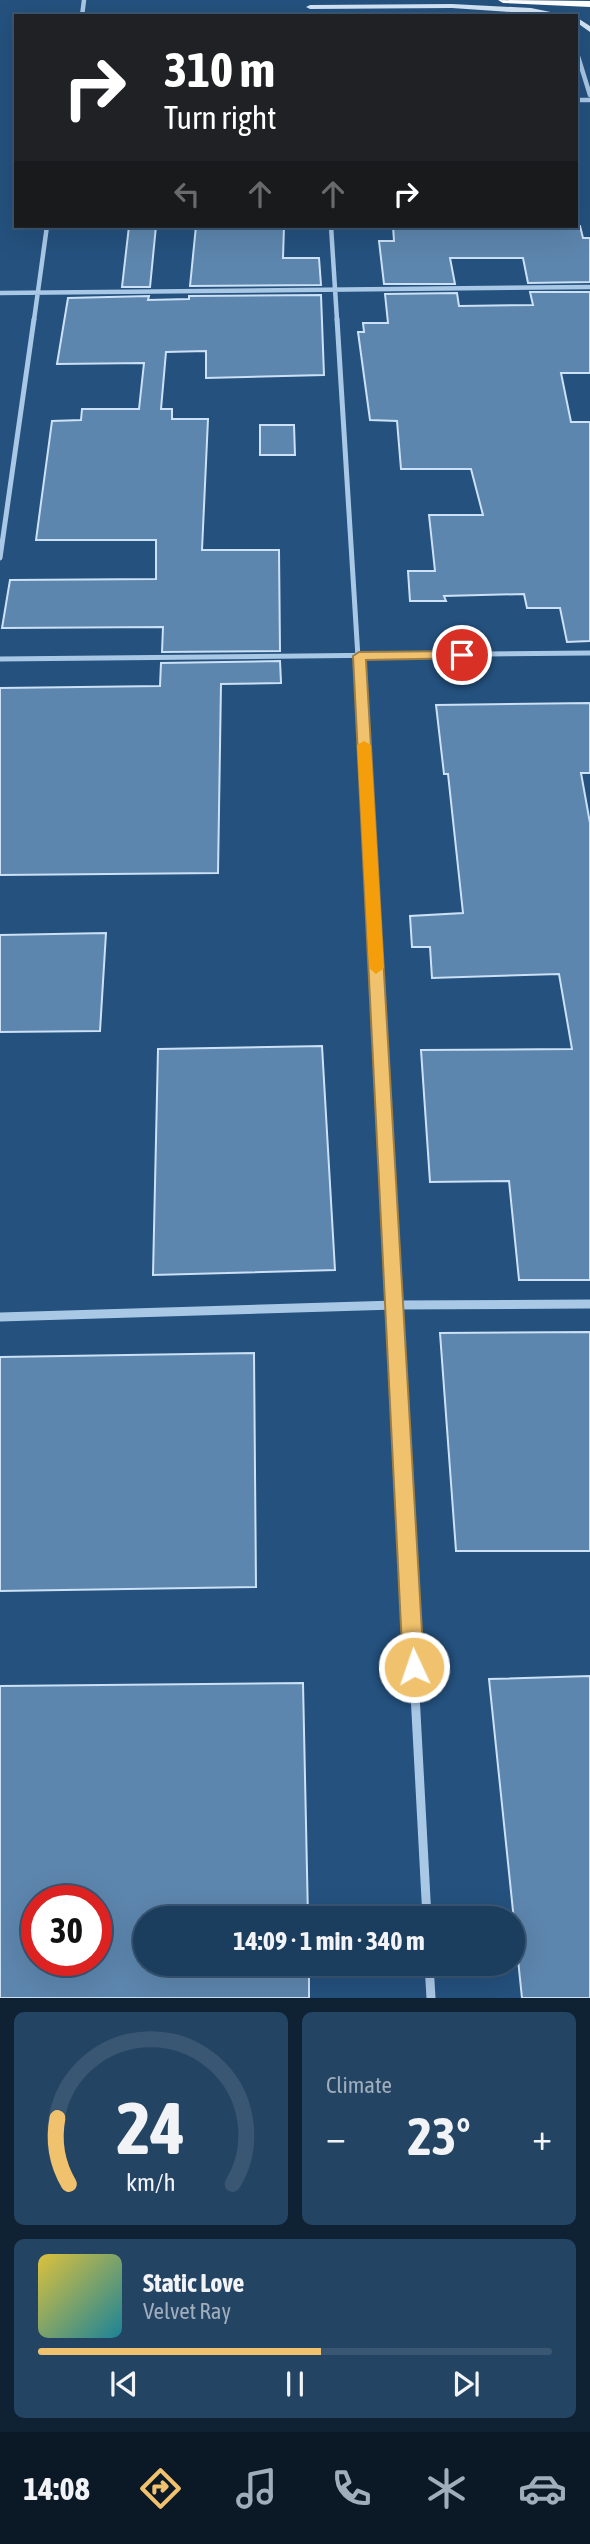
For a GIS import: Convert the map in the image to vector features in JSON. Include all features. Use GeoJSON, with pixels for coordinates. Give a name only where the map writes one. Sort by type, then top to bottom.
{"type":"FeatureCollection","features":[{"type":"Feature","properties":{"kind":"highway"},"geometry":{"type":"LineString","coordinates":[[503,0],[590,4]]}},
{"type":"Feature","properties":{"kind":"street"},"geometry":{"type":"LineString","coordinates":[[310,8],[452,6],[531,10],[555,14]]}},
{"type":"Feature","properties":{"kind":"street"},"geometry":{"type":"LineString","coordinates":[[578,57],[590,107]]}},
{"type":"Feature","properties":{"kind":"street"},"geometry":{"type":"LineString","coordinates":[[0,558],[47,228]]}},
{"type":"Feature","properties":{"kind":"street"},"geometry":{"type":"LineString","coordinates":[[331,228],[359,656],[426,1906]]}},
{"type":"Feature","properties":{"kind":"street"},"geometry":{"type":"LineString","coordinates":[[0,293],[590,287]]}},
{"type":"Feature","properties":{"kind":"street"},"geometry":{"type":"LineString","coordinates":[[0,659],[590,653]]}},
{"type":"Feature","properties":{"kind":"street"},"geometry":{"type":"LineString","coordinates":[[0,1317],[395,1305],[590,1304]]}},
{"type":"Feature","properties":{"kind":"street"},"geometry":{"type":"LineString","coordinates":[[430,1976],[431,1998]]}},
{"type":"Feature","properties":{"kind":"building"},"geometry":{"type":"Polygon","coordinates":[[[580,226],[583,238],[590,238],[590,282],[528,283],[523,258],[450,258],[455,284],[384,284],[379,241],[394,241],[393,228],[580,226]]]}},
{"type":"Feature","properties":{"kind":"building"},"geometry":{"type":"Polygon","coordinates":[[[129,228],[156,228],[150,287],[122,287],[129,228]]]}},
{"type":"Feature","properties":{"kind":"building"},"geometry":{"type":"Polygon","coordinates":[[[196,228],[284,228],[283,258],[319,258],[321,285],[190,286],[196,228]]]}},
{"type":"Feature","properties":{"kind":"building"},"geometry":{"type":"Polygon","coordinates":[[[530,292],[590,292],[590,373],[561,373],[571,422],[590,422],[590,641],[567,642],[560,608],[527,608],[524,594],[444,596],[446,601],[410,601],[408,571],[435,571],[429,515],[483,515],[471,469],[401,469],[397,421],[370,420],[358,332],[364,332],[363,323],[388,323],[385,294],[457,293],[459,306],[533,305],[530,292]]]}},
{"type":"Feature","properties":{"kind":"building"},"geometry":{"type":"Polygon","coordinates":[[[321,295],[324,375],[206,378],[206,351],[166,352],[161,409],[172,409],[172,419],[208,419],[202,550],[279,550],[280,651],[162,652],[163,627],[2,628],[10,580],[156,579],[156,540],[36,540],[52,421],[81,420],[82,409],[139,409],[144,363],[57,364],[68,298],[149,296],[148,300],[189,299],[189,296],[321,295]]]}},
{"type":"Feature","properties":{"kind":"building"},"geometry":{"type":"Polygon","coordinates":[[[260,425],[294,425],[295,455],[260,455],[260,425]]]}},
{"type":"Feature","properties":{"kind":"building"},"geometry":{"type":"Polygon","coordinates":[[[280,661],[281,683],[221,684],[218,873],[0,875],[0,688],[160,686],[161,663],[280,661]]]}},
{"type":"Feature","properties":{"kind":"building"},"geometry":{"type":"Polygon","coordinates":[[[590,703],[590,773],[581,773],[590,823],[590,1280],[519,1280],[509,1181],[430,1182],[421,1050],[572,1049],[559,974],[432,978],[430,947],[412,947],[410,916],[463,913],[448,774],[444,774],[436,705],[590,703]]]}},
{"type":"Feature","properties":{"kind":"building"},"geometry":{"type":"Polygon","coordinates":[[[106,933],[100,1031],[0,1032],[0,935],[106,933]]]}},
{"type":"Feature","properties":{"kind":"building"},"geometry":{"type":"Polygon","coordinates":[[[322,1046],[335,1270],[153,1275],[158,1049],[322,1046]]]}},
{"type":"Feature","properties":{"kind":"building"},"geometry":{"type":"Polygon","coordinates":[[[590,1332],[590,1551],[456,1551],[440,1333],[590,1332]]]}},
{"type":"Feature","properties":{"kind":"building"},"geometry":{"type":"Polygon","coordinates":[[[254,1353],[256,1587],[0,1591],[0,1357],[254,1353]]]}},
{"type":"Feature","properties":{"kind":"building"},"geometry":{"type":"Polygon","coordinates":[[[590,1676],[590,1998],[522,1998],[520,1976],[525,1976],[525,1906],[512,1906],[489,1679],[590,1676]]]}},
{"type":"Feature","properties":{"kind":"building"},"geometry":{"type":"Polygon","coordinates":[[[303,1683],[308,1906],[133,1906],[133,1976],[309,1976],[309,1998],[0,1998],[0,1686],[303,1683]]]}},
{"type":"Feature","properties":{"kind":"slow traffic"},"geometry":{"type":"LineString","coordinates":[[364,745],[376,968]]}},
{"type":"Feature","properties":{"kind":"route"},"geometry":{"type":"LineString","coordinates":[[414,1667],[359,656],[462,655]]}}]}
